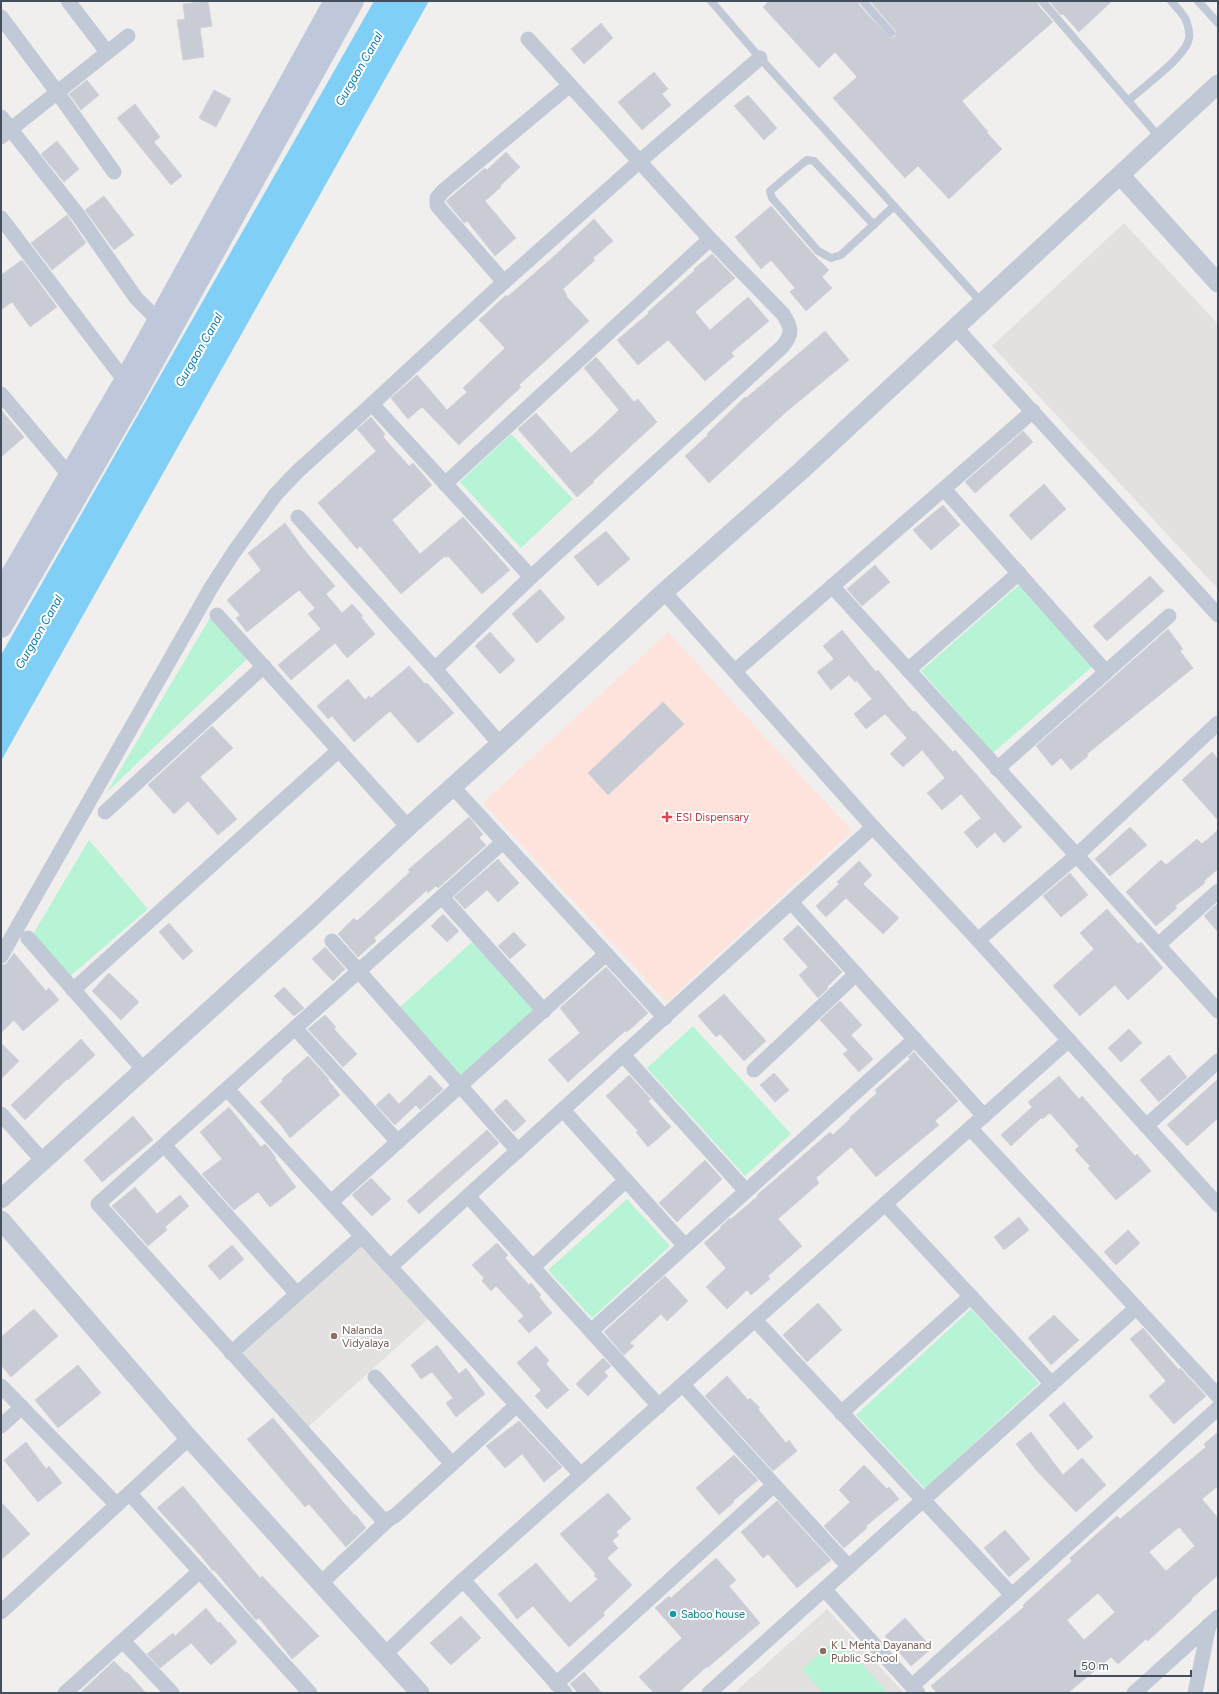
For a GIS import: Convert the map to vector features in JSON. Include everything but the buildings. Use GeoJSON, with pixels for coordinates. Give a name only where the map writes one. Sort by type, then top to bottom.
{"type":"FeatureCollection","features":[{"type":"Feature","properties":{"kind":"main road"},"geometry":{"type":"LineString","coordinates":[[1,627],[75,483],[125,381],[166,322],[335,1]]}},
{"type":"Feature","properties":{"kind":"main road"},"geometry":{"type":"LineString","coordinates":[[1,593],[75,483],[166,322],[353,1]]}},
{"type":"Feature","properties":{"kind":"street"},"geometry":{"type":"LineString","coordinates":[[68,1],[107,52]]}},
{"type":"Feature","properties":{"kind":"street"},"geometry":{"type":"LineString","coordinates":[[1,17],[114,172]]}},
{"type":"Feature","properties":{"kind":"street"},"geometry":{"type":"LineString","coordinates":[[6,134],[128,36]]}},
{"type":"Feature","properties":{"kind":"street"},"geometry":{"type":"LineString","coordinates":[[434,669],[531,577],[782,347],[789,338],[791,331],[783,314],[710,239],[528,38]]}},
{"type":"Feature","properties":{"kind":"street"},"geometry":{"type":"LineString","coordinates":[[1,956],[205,598],[234,552],[276,494],[342,430],[504,282],[640,161],[760,58]]}},
{"type":"Feature","properties":{"kind":"street"},"geometry":{"type":"LineString","coordinates":[[1,1199],[310,919],[408,826],[500,744],[664,592],[802,470],[956,328],[982,302],[1121,176],[1218,84]]}},
{"type":"Feature","properties":{"kind":"street"},"geometry":{"type":"LineString","coordinates":[[504,282],[437,205],[437,198],[570,85]]}},
{"type":"Feature","properties":{"kind":"street"},"geometry":{"type":"LineString","coordinates":[[1,117],[6,134],[82,221],[136,298],[147,310],[166,322]]}},
{"type":"Feature","properties":{"kind":"street"},"geometry":{"type":"LineString","coordinates":[[1121,176],[1216,278]]}},
{"type":"Feature","properties":{"kind":"street"},"geometry":{"type":"LineString","coordinates":[[1,218],[125,381]]}},
{"type":"Feature","properties":{"kind":"street"},"geometry":{"type":"LineString","coordinates":[[445,484],[710,239]]}},
{"type":"Feature","properties":{"kind":"street"},"geometry":{"type":"LineString","coordinates":[[956,328],[1218,615]]}},
{"type":"Feature","properties":{"kind":"street"},"geometry":{"type":"LineString","coordinates":[[1,394],[75,483]]}},
{"type":"Feature","properties":{"kind":"street"},"geometry":{"type":"LineString","coordinates":[[372,404],[531,577]]}},
{"type":"Feature","properties":{"kind":"street"},"geometry":{"type":"LineString","coordinates":[[735,671],[1032,411]]}},
{"type":"Feature","properties":{"kind":"street"},"geometry":{"type":"LineString","coordinates":[[944,489],[1106,672]]}},
{"type":"Feature","properties":{"kind":"street"},"geometry":{"type":"LineString","coordinates":[[298,517],[500,744]]}},
{"type":"Feature","properties":{"kind":"street"},"geometry":{"type":"LineString","coordinates":[[908,670],[1019,573]]}},
{"type":"Feature","properties":{"kind":"street"},"geometry":{"type":"LineString","coordinates":[[832,586],[1218,1011]]}},
{"type":"Feature","properties":{"kind":"street"},"geometry":{"type":"LineString","coordinates":[[664,592],[873,827],[978,940],[1218,1205]]}},
{"type":"Feature","properties":{"kind":"street"},"geometry":{"type":"LineString","coordinates":[[217,615],[408,826]]}},
{"type":"Feature","properties":{"kind":"street"},"geometry":{"type":"LineString","coordinates":[[997,769],[1170,616]]}},
{"type":"Feature","properties":{"kind":"street"},"geometry":{"type":"LineString","coordinates":[[105,812],[264,666]]}},
{"type":"Feature","properties":{"kind":"street"},"geometry":{"type":"LineString","coordinates":[[978,940],[1076,856],[1218,723]]}},
{"type":"Feature","properties":{"kind":"street"},"geometry":{"type":"LineString","coordinates":[[73,990],[339,750]]}},
{"type":"Feature","properties":{"kind":"street"},"geometry":{"type":"LineString","coordinates":[[452,786],[664,1018]]}},
{"type":"Feature","properties":{"kind":"street"},"geometry":{"type":"LineString","coordinates":[[390,1267],[873,827]]}},
{"type":"Feature","properties":{"kind":"street"},"geometry":{"type":"LineString","coordinates":[[389,1519],[382,1519],[376,1514],[98,1204],[503,842]]}},
{"type":"Feature","properties":{"kind":"street"},"geometry":{"type":"LineString","coordinates":[[1158,945],[1218,891]]}},
{"type":"Feature","properties":{"kind":"street"},"geometry":{"type":"LineString","coordinates":[[442,897],[544,1011]]}},
{"type":"Feature","properties":{"kind":"street"},"geometry":{"type":"LineString","coordinates":[[791,902],[984,1116]]}},
{"type":"Feature","properties":{"kind":"street"},"geometry":{"type":"LineString","coordinates":[[28,938],[143,1069]]}},
{"type":"Feature","properties":{"kind":"street"},"geometry":{"type":"LineString","coordinates":[[332,941],[518,1151]]}},
{"type":"Feature","properties":{"kind":"street"},"geometry":{"type":"LineString","coordinates":[[331,1202],[606,954]]}},
{"type":"Feature","properties":{"kind":"street"},"geometry":{"type":"LineString","coordinates":[[754,1070],[856,974]]}},
{"type":"Feature","properties":{"kind":"street"},"geometry":{"type":"LineString","coordinates":[[295,1028],[398,1142]]}},
{"type":"Feature","properties":{"kind":"street"},"geometry":{"type":"LineString","coordinates":[[591,1331],[915,1039]]}},
{"type":"Feature","properties":{"kind":"street"},"geometry":{"type":"LineString","coordinates":[[385,1654],[463,1580],[1069,1040]]}},
{"type":"Feature","properties":{"kind":"street"},"geometry":{"type":"LineString","coordinates":[[623,1055],[746,1191]]}},
{"type":"Feature","properties":{"kind":"street"},"geometry":{"type":"LineString","coordinates":[[1146,1126],[1218,1061]]}},
{"type":"Feature","properties":{"kind":"street"},"geometry":{"type":"LineString","coordinates":[[227,1088],[581,1475]]}},
{"type":"Feature","properties":{"kind":"street"},"geometry":{"type":"LineString","coordinates":[[563,1110],[685,1246]]}},
{"type":"Feature","properties":{"kind":"street"},"geometry":{"type":"LineString","coordinates":[[1,1114],[43,1160]]}},
{"type":"Feature","properties":{"kind":"street"},"geometry":{"type":"LineString","coordinates":[[970,1128],[1218,1396]]}},
{"type":"Feature","properties":{"kind":"street"},"geometry":{"type":"LineString","coordinates":[[164,1145],[297,1294]]}},
{"type":"Feature","properties":{"kind":"street"},"geometry":{"type":"LineString","coordinates":[[533,1267],[626,1180]]}},
{"type":"Feature","properties":{"kind":"street"},"geometry":{"type":"LineString","coordinates":[[468,1196],[659,1406]]}},
{"type":"Feature","properties":{"kind":"street"},"geometry":{"type":"LineString","coordinates":[[885,1204],[1052,1384]]}},
{"type":"Feature","properties":{"kind":"street"},"geometry":{"type":"LineString","coordinates":[[1,1220],[189,1438],[420,1693]]}},
{"type":"Feature","properties":{"kind":"street"},"geometry":{"type":"LineString","coordinates":[[231,1353],[362,1236]]}},
{"type":"Feature","properties":{"kind":"street"},"geometry":{"type":"LineString","coordinates":[[842,1413],[971,1296]]}},
{"type":"Feature","properties":{"kind":"street"},"geometry":{"type":"LineString","coordinates":[[709,1693],[1136,1308]]}},
{"type":"Feature","properties":{"kind":"street"},"geometry":{"type":"LineString","coordinates":[[755,1320],[1012,1595]]}},
{"type":"Feature","properties":{"kind":"street"},"geometry":{"type":"LineString","coordinates":[[375,1377],[452,1464]]}},
{"type":"Feature","properties":{"kind":"street"},"geometry":{"type":"LineString","coordinates":[[682,1385],[849,1567]]}},
{"type":"Feature","properties":{"kind":"street"},"geometry":{"type":"LineString","coordinates":[[1,1386],[117,1505]]}},
{"type":"Feature","properties":{"kind":"street"},"geometry":{"type":"LineString","coordinates":[[321,1583],[389,1519],[396,1515],[517,1405]]}},
{"type":"Feature","properties":{"kind":"street"},"geometry":{"type":"LineString","coordinates":[[1,1426],[22,1407]]}},
{"type":"Feature","properties":{"kind":"street"},"geometry":{"type":"LineString","coordinates":[[824,1589],[915,1690],[1012,1595],[1218,1408]]}},
{"type":"Feature","properties":{"kind":"street"},"geometry":{"type":"LineString","coordinates":[[1,1612],[189,1438]]}},
{"type":"Feature","properties":{"kind":"street"},"geometry":{"type":"LineString","coordinates":[[463,1580],[560,1688],[774,1485]]}},
{"type":"Feature","properties":{"kind":"street"},"geometry":{"type":"LineString","coordinates":[[130,1494],[310,1693]]}},
{"type":"Feature","properties":{"kind":"street"},"geometry":{"type":"LineString","coordinates":[[65,1693],[200,1571]]}},
{"type":"Feature","properties":{"kind":"street"},"geometry":{"type":"LineString","coordinates":[[1134,1693],[1214,1621]]}},
{"type":"Feature","properties":{"kind":"street"},"geometry":{"type":"LineString","coordinates":[[1195,1693],[1214,1621]]}},
{"type":"Feature","properties":{"kind":"street"},"geometry":{"type":"LineString","coordinates":[[123,1640],[172,1693]]}},
{"type":"Feature","properties":{"kind":"lane"},"geometry":{"type":"LineString","coordinates":[[712,1],[760,58],[982,302]]}},
{"type":"Feature","properties":{"kind":"lane"},"geometry":{"type":"LineString","coordinates":[[863,1],[891,33]]}},
{"type":"Feature","properties":{"kind":"lane"},"geometry":{"type":"LineString","coordinates":[[1042,1],[1161,138]]}},
{"type":"Feature","properties":{"kind":"lane"},"geometry":{"type":"LineString","coordinates":[[1128,101],[1176,59],[1184,49],[1188,40],[1188,28],[1184,17],[1171,1]]}},
{"type":"Feature","properties":{"kind":"lane"},"geometry":{"type":"LineString","coordinates":[[1198,1],[1218,23]]}},
{"type":"Feature","properties":{"kind":"lane"},"geometry":{"type":"LineString","coordinates":[[874,225],[814,161],[807,160],[803,162],[770,190],[772,198],[818,251],[831,258],[841,256],[874,225],[894,206]]}},
{"type":"Feature","properties":{"kind":"shaded area"},"geometry":{"type":"Polygon","coordinates":[[[1124,223],[1218,324],[1218,589],[992,346],[1124,223]]]}},
{"type":"Feature","properties":{"kind":"shaded area","name":"ESI Dispensary"},"geometry":{"type":"Polygon","coordinates":[[[668,632],[852,831],[667,1002],[483,803],[668,632]]]}},
{"type":"Feature","properties":{"kind":"shaded area","name":"Nalanda Vidyalaya"},"geometry":{"type":"Polygon","coordinates":[[[361,1245],[428,1319],[307,1428],[240,1354],[361,1245]]]}},
{"type":"Feature","properties":{"kind":"shaded area","name":"K L Mehta Dayanand Public School"},"geometry":{"type":"Polygon","coordinates":[[[827,1609],[904,1693],[734,1693],[827,1609]]]}},
{"type":"Feature","properties":{"kind":"green space"},"geometry":{"type":"Polygon","coordinates":[[[511,434],[573,499],[521,548],[460,482],[511,434]]]}},
{"type":"Feature","properties":{"kind":"green space"},"geometry":{"type":"Polygon","coordinates":[[[1020,584],[1093,666],[993,753],[921,671],[1020,584]]]}},
{"type":"Feature","properties":{"kind":"green space"},"geometry":{"type":"Polygon","coordinates":[[[210,618],[247,659],[107,792],[210,618]]]}},
{"type":"Feature","properties":{"kind":"green space"},"geometry":{"type":"Polygon","coordinates":[[[89,840],[148,909],[69,977],[33,934],[89,840]]]}},
{"type":"Feature","properties":{"kind":"green space"},"geometry":{"type":"Polygon","coordinates":[[[472,942],[534,1010],[460,1077],[398,1009],[472,942]]]}},
{"type":"Feature","properties":{"kind":"green space"},"geometry":{"type":"Polygon","coordinates":[[[693,1026],[791,1134],[745,1176],[647,1068],[693,1026]]]}},
{"type":"Feature","properties":{"kind":"green space"},"geometry":{"type":"Polygon","coordinates":[[[627,1199],[670,1246],[592,1318],[548,1270],[627,1199]]]}},
{"type":"Feature","properties":{"kind":"green space"},"geometry":{"type":"Polygon","coordinates":[[[971,1309],[1039,1383],[925,1489],[856,1415],[971,1309]]]}},
{"type":"Feature","properties":{"kind":"green space"},"geometry":{"type":"Polygon","coordinates":[[[838,1638],[888,1693],[823,1693],[802,1669],[838,1638]]]}},
{"type":"Feature","properties":{"kind":"water","name":"Gurgaon Canal"},"geometry":{"type":"Polygon","coordinates":[[[374,1],[429,1],[1,761],[1,655],[374,1]]]}},
{"type":"Feature","properties":{"kind":"place","name":"ESI Dispensary"},"geometry":{"type":"Point","coordinates":[667,817]}},
{"type":"Feature","properties":{"kind":"place","name":"Nalanda Vidyalaya"},"geometry":{"type":"Point","coordinates":[334,1336]}},
{"type":"Feature","properties":{"kind":"place","name":"Saboo house"},"geometry":{"type":"Point","coordinates":[673,1614]}},
{"type":"Feature","properties":{"kind":"place","name":"K L Mehta Dayanand Public School"},"geometry":{"type":"Point","coordinates":[823,1651]}}]}
